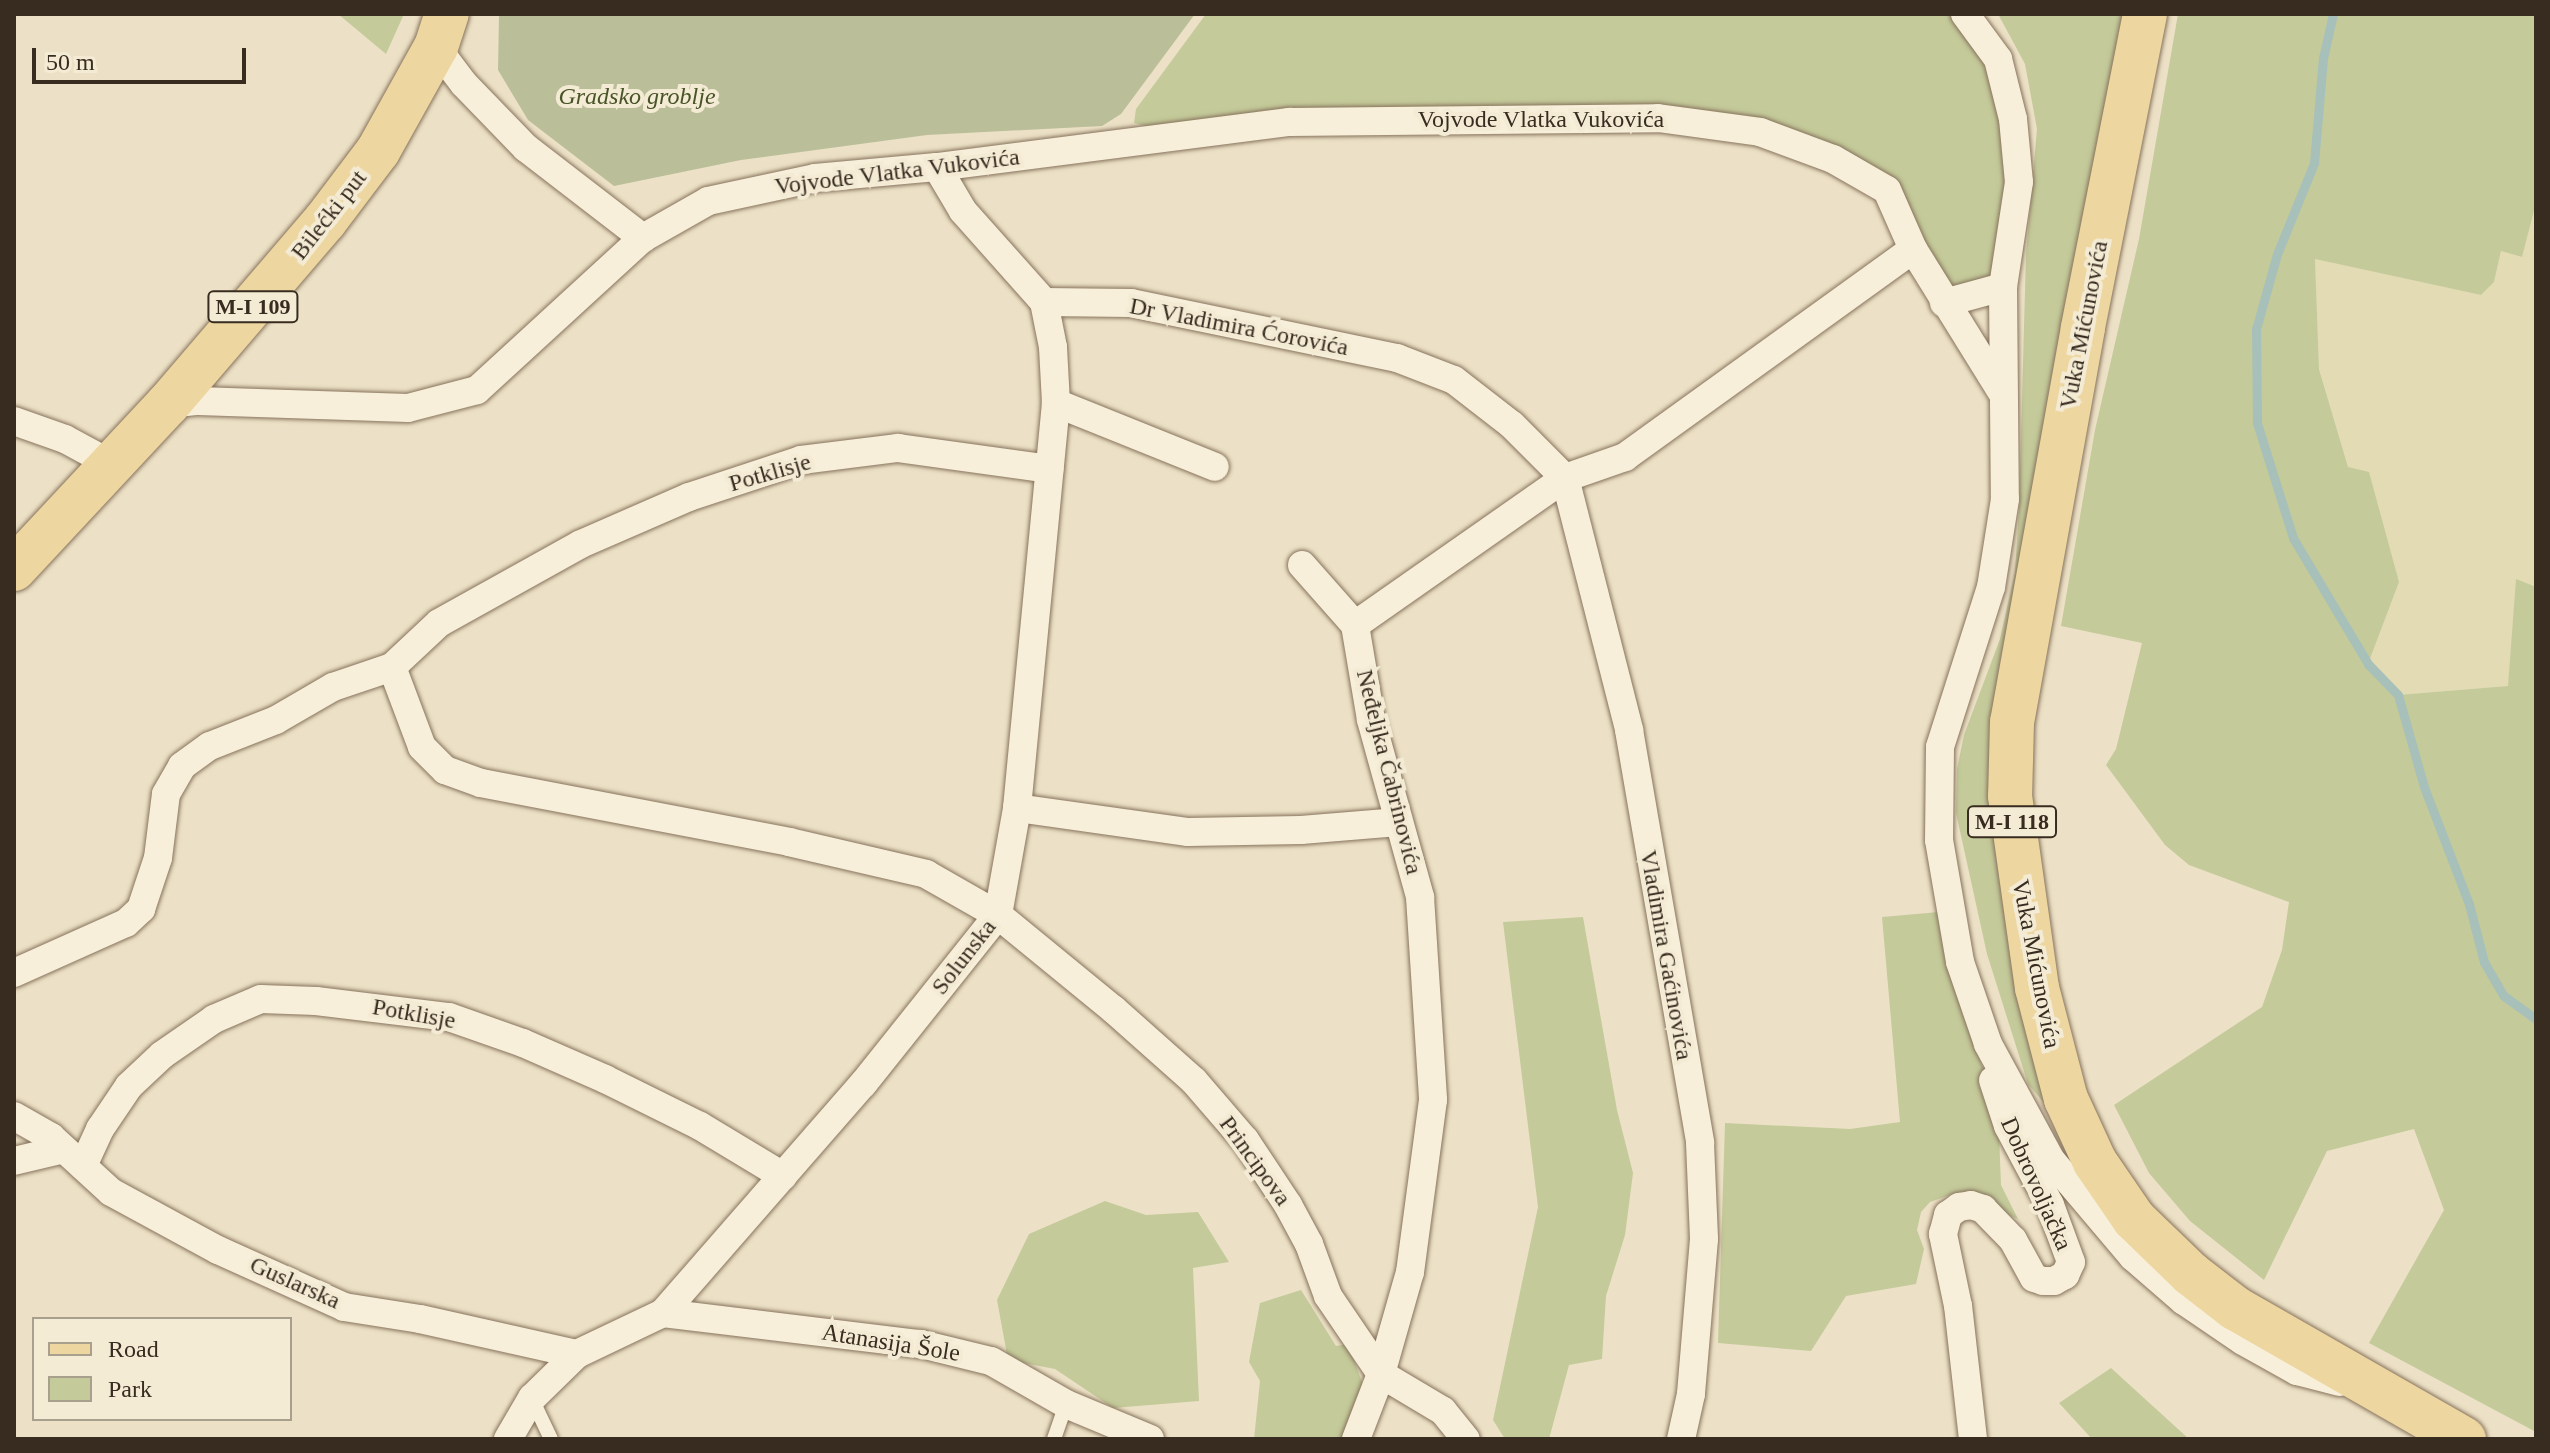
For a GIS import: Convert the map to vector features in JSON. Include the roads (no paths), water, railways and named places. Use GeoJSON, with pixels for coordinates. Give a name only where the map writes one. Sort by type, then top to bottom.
{"type":"FeatureCollection","features":[{"type":"Feature","properties":{"kind":"main road","name":"Vuka Mićunovića"},"geometry":{"type":"LineString","coordinates":[[2145,14],[2013,709],[2010,796],[2022,901],[2037,988],[2057,1071],[2081,1133],[2114,1192],[2134,1219],[2209,1289],[2270,1330],[2464,1439]]}},
{"type":"Feature","properties":{"kind":"main road","name":"Bilećki put"},"geometry":{"type":"LineString","coordinates":[[14,569],[168,404],[284,273],[378,151],[442,31]]}},
{"type":"Feature","properties":{"kind":"street"},"geometry":{"type":"LineString","coordinates":[[1965,14],[1998,59],[2013,119],[2019,182],[2003,287],[2001,391],[2005,499],[1991,587],[1940,747],[1939,840],[1960,962],[1988,1044],[2051,1160],[2133,1257],[2184,1301],[2243,1341],[2297,1371],[2331,1381],[2363,1383]]}},
{"type":"Feature","properties":{"kind":"street"},"geometry":{"type":"LineString","coordinates":[[442,31],[464,84],[526,148],[643,238]]}},
{"type":"Feature","properties":{"kind":"street","name":"Vojvode Vlatka Vukovića"},"geometry":{"type":"LineString","coordinates":[[168,404],[198,401],[408,408],[477,390],[643,238],[708,201],[815,178],[937,167],[1289,122],[1658,118],[1760,132],[1833,159],[1887,190],[1913,249],[2001,391]]}},
{"type":"Feature","properties":{"kind":"street"},"geometry":{"type":"LineString","coordinates":[[937,167],[963,211],[1044,302]]}},
{"type":"Feature","properties":{"kind":"street"},"geometry":{"type":"LineString","coordinates":[[1302,565],[1355,625],[1565,478],[1625,457],[1913,249]]}},
{"type":"Feature","properties":{"kind":"street"},"geometry":{"type":"LineString","coordinates":[[1944,303],[2003,287]]}},
{"type":"Feature","properties":{"kind":"street","name":"Solunska"},"geometry":{"type":"LineString","coordinates":[[508,1439],[532,1398],[577,1354],[663,1313],[863,1084],[998,915],[1017,808],[1056,403],[1053,347],[1044,302]]}},
{"type":"Feature","properties":{"kind":"street","name":"Dr Vladimira Ćorovića"},"geometry":{"type":"LineString","coordinates":[[1044,302],[1131,303],[1397,358],[1454,380],[1512,425],[1565,478]]}},
{"type":"Feature","properties":{"kind":"street"},"geometry":{"type":"LineString","coordinates":[[1056,403],[1215,467]]}},
{"type":"Feature","properties":{"kind":"street"},"geometry":{"type":"LineString","coordinates":[[14,421],[65,439],[111,464]]}},
{"type":"Feature","properties":{"kind":"street","name":"Potklisje"},"geometry":{"type":"LineString","coordinates":[[14,973],[126,923],[141,909],[158,858],[166,794],[182,766],[210,746],[276,720],[333,687],[392,667],[439,623],[581,544],[689,497],[801,460],[898,448],[1050,469]]}},
{"type":"Feature","properties":{"kind":"street","name":"Vladimira Gaćinovića"},"geometry":{"type":"LineString","coordinates":[[1565,478],[1629,730],[1700,1143],[1704,1239],[1691,1394],[1681,1439]]}},
{"type":"Feature","properties":{"kind":"street","name":"Neđeljka Čabrinovića"},"geometry":{"type":"LineString","coordinates":[[1355,625],[1371,720],[1420,897],[1433,1100],[1410,1272],[1381,1374],[1356,1439]]}},
{"type":"Feature","properties":{"kind":"street"},"geometry":{"type":"LineString","coordinates":[[392,667],[422,747],[445,770],[481,783],[789,842],[926,874],[998,915]]}},
{"type":"Feature","properties":{"kind":"street"},"geometry":{"type":"LineString","coordinates":[[1017,808],[1188,832],[1301,830],[1399,822]]}},
{"type":"Feature","properties":{"kind":"street","name":"Principova"},"geometry":{"type":"LineString","coordinates":[[998,915],[1113,1009],[1194,1081],[1245,1140],[1302,1231],[1328,1296],[1381,1374],[1443,1411],[1466,1439]]}},
{"type":"Feature","properties":{"kind":"street","name":"Potklisje"},"geometry":{"type":"LineString","coordinates":[[74,1158],[100,1129],[129,1086],[162,1055],[214,1019],[261,999],[316,1001],[449,1017],[523,1043],[605,1079],[700,1126],[783,1176]]}},
{"type":"Feature","properties":{"kind":"street","name":"Dobrovoljačka"},"geometry":{"type":"LineString","coordinates":[[1973,1439],[1956,1294],[1943,1234],[1948,1215],[1959,1207],[1971,1205],[1983,1209],[2013,1240],[2034,1278],[2054,1281],[2065,1275],[2071,1262],[2050,1205],[2008,1126],[1995,1091],[1988,1044]]}},
{"type":"Feature","properties":{"kind":"street","name":"Guslarska"},"geometry":{"type":"LineString","coordinates":[[14,1116],[51,1137],[111,1192],[205,1243],[344,1307],[577,1354]]}},
{"type":"Feature","properties":{"kind":"street"},"geometry":{"type":"LineString","coordinates":[[14,1161],[74,1158]]}},
{"type":"Feature","properties":{"kind":"street","name":"Atanasija Šole"},"geometry":{"type":"LineString","coordinates":[[663,1313],[921,1344],[991,1361],[1066,1404],[1150,1439]]}},
{"type":"Feature","properties":{"kind":"lane"},"geometry":{"type":"LineString","coordinates":[[532,1398],[551,1439]]}},
{"type":"Feature","properties":{"kind":"lane"},"geometry":{"type":"LineString","coordinates":[[1054,1439],[1066,1404]]}},
{"type":"Feature","properties":{"kind":"waterway"},"geometry":{"type":"LineString","coordinates":[[2333,14],[2323,58],[2314,163],[2277,254],[2256,329],[2257,423],[2293,538],[2368,664],[2398,695],[2424,787],[2469,904],[2484,962],[2504,996],[2536,1019]]}},
{"type":"Feature","properties":{"kind":"park label","name":"Gradsko groblje"},"geometry":{"type":"Point","coordinates":[637,97]}}]}
